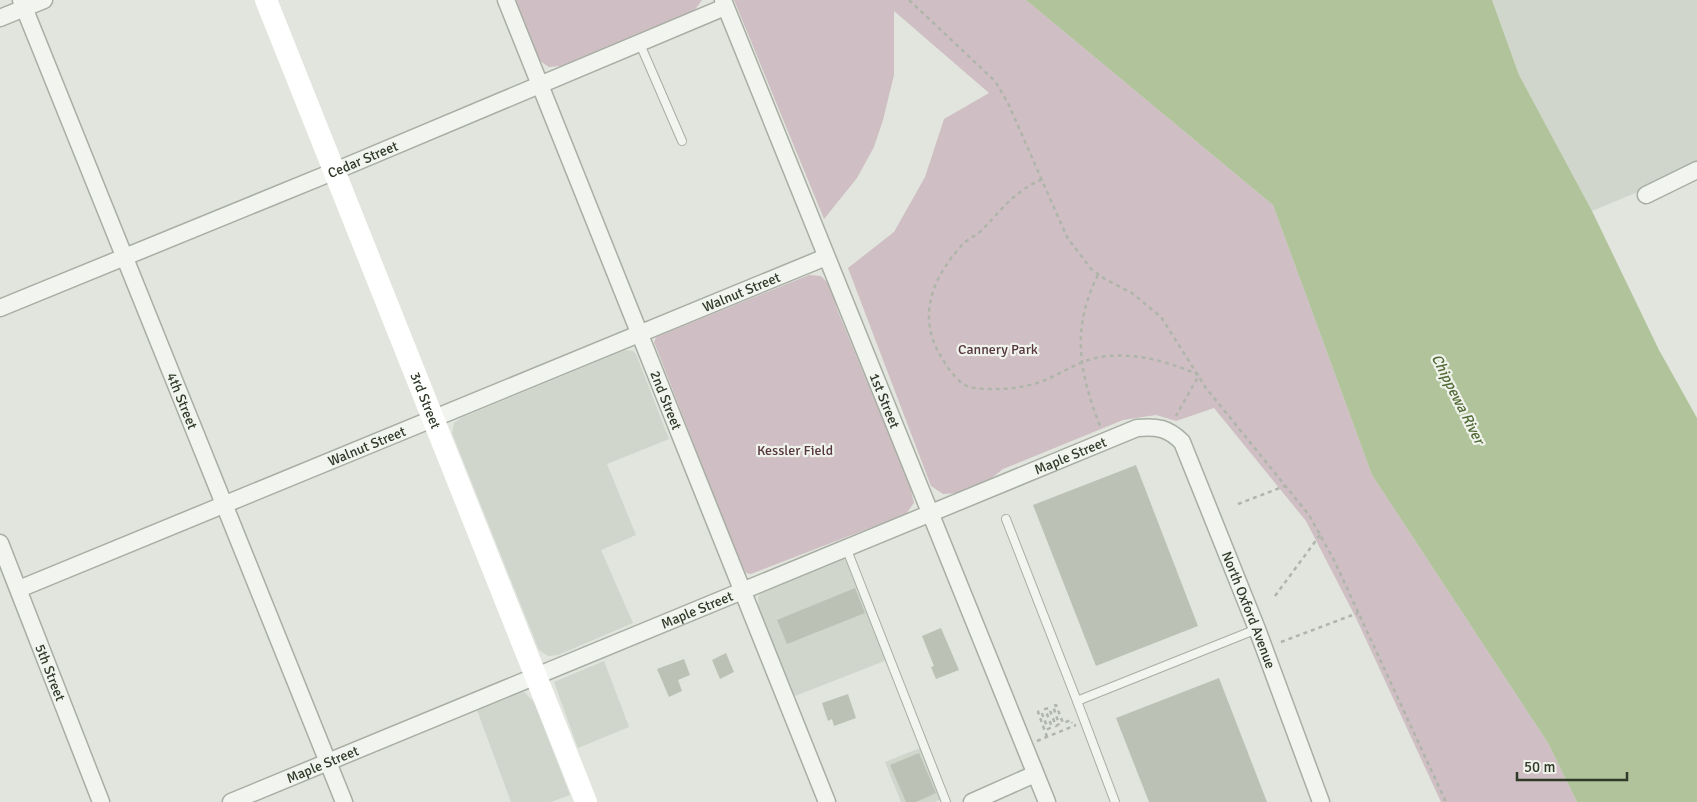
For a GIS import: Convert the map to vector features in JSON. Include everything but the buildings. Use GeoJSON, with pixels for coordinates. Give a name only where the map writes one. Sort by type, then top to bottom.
{"type":"FeatureCollection","features":[{"type":"Feature","properties":{"kind":"main road","name":"3rd Street"},"geometry":{"type":"LineString","coordinates":[[266,0],[586,802]]}},
{"type":"Feature","properties":{"kind":"street"},"geometry":{"type":"LineString","coordinates":[[0,18],[23,4],[44,0]]}},
{"type":"Feature","properties":{"kind":"street","name":"2nd Street"},"geometry":{"type":"LineString","coordinates":[[506,0],[538,86],[827,802]]}},
{"type":"Feature","properties":{"kind":"street","name":"4th Street"},"geometry":{"type":"LineString","coordinates":[[23,4],[123,257],[344,802]]}},
{"type":"Feature","properties":{"kind":"street","name":"Cedar Street"},"geometry":{"type":"LineString","coordinates":[[0,308],[640,44],[724,4]]}},
{"type":"Feature","properties":{"kind":"street","name":"1st Street"},"geometry":{"type":"LineString","coordinates":[[724,4],[932,513],[1047,802]]}},
{"type":"Feature","properties":{"kind":"street"},"geometry":{"type":"LineString","coordinates":[[1646,195],[1697,170]]}},
{"type":"Feature","properties":{"kind":"street","name":"Walnut Street"},"geometry":{"type":"LineString","coordinates":[[19,589],[224,503],[433,420],[826,257]]}},
{"type":"Feature","properties":{"kind":"street","name":"Maple Street"},"geometry":{"type":"LineString","coordinates":[[231,802],[535,675],[847,550],[1137,428],[1163,428]]}},
{"type":"Feature","properties":{"kind":"street","name":"North Oxford Avenue"},"geometry":{"type":"LineString","coordinates":[[1163,428],[1182,442],[1257,629],[1321,802]]}},
{"type":"Feature","properties":{"kind":"street","name":"5th Street"},"geometry":{"type":"LineString","coordinates":[[0,543],[101,802]]}},
{"type":"Feature","properties":{"kind":"street"},"geometry":{"type":"LineString","coordinates":[[972,802],[1036,774]]}},
{"type":"Feature","properties":{"kind":"lane"},"geometry":{"type":"LineString","coordinates":[[640,44],[682,141]]}},
{"type":"Feature","properties":{"kind":"lane"},"geometry":{"type":"LineString","coordinates":[[1006,520],[1115,802]]}},
{"type":"Feature","properties":{"kind":"lane"},"geometry":{"type":"LineString","coordinates":[[847,550],[946,802]]}},
{"type":"Feature","properties":{"kind":"lane"},"geometry":{"type":"LineString","coordinates":[[1077,701],[1257,629]]}},
{"type":"Feature","properties":{"kind":"path"},"geometry":{"type":"LineString","coordinates":[[908,0],[995,81],[1008,103],[1067,237],[1078,254],[1098,275],[1132,293],[1161,317],[1206,388],[1309,515],[1358,613],[1446,802]]}},
{"type":"Feature","properties":{"kind":"path"},"geometry":{"type":"LineString","coordinates":[[1042,179],[1022,189],[985,228],[964,243],[947,264],[932,290],[927,311],[930,330],[936,349],[948,370],[966,386],[990,389],[1013,388],[1038,383],[1080,362],[1124,355],[1170,363],[1198,375]]}},
{"type":"Feature","properties":{"kind":"path"},"geometry":{"type":"LineString","coordinates":[[1098,275],[1084,311],[1080,362],[1087,393],[1100,426]]}},
{"type":"Feature","properties":{"kind":"path"},"geometry":{"type":"LineString","coordinates":[[1176,416],[1198,375]]}},
{"type":"Feature","properties":{"kind":"path"},"geometry":{"type":"LineString","coordinates":[[1238,504],[1285,486]]}},
{"type":"Feature","properties":{"kind":"path"},"geometry":{"type":"LineString","coordinates":[[1275,596],[1320,535]]}},
{"type":"Feature","properties":{"kind":"path"},"geometry":{"type":"LineString","coordinates":[[1280,642],[1358,613]]}},
{"type":"Feature","properties":{"kind":"path"},"geometry":{"type":"LineString","coordinates":[[1047,737],[1038,712],[1041,711],[1048,729],[1052,727],[1045,709],[1049,708],[1056,726],[1059,724],[1053,706],[1056,705],[1063,723],[1071,720],[1073,726]]}},
{"type":"Feature","properties":{"kind":"path"},"geometry":{"type":"LineString","coordinates":[[1032,744],[1067,729]]}},
{"type":"Feature","properties":{"kind":"shaded area"},"geometry":{"type":"Polygon","coordinates":[[[1492,0],[1697,0],[1697,162],[1640,191],[1592,211],[1519,75],[1492,0]]]}},
{"type":"Feature","properties":{"kind":"shaded area"},"geometry":{"type":"Polygon","coordinates":[[[625,350],[633,351],[636,354],[669,439],[607,464],[636,535],[601,550],[633,623],[558,655],[548,656],[539,650],[452,433],[454,423],[461,418],[625,350]]]}},
{"type":"Feature","properties":{"kind":"shaded area"},"geometry":{"type":"Polygon","coordinates":[[[846,558],[887,660],[795,696],[759,610],[758,597],[763,591],[846,558]]]}},
{"type":"Feature","properties":{"kind":"shaded area"},"geometry":{"type":"Polygon","coordinates":[[[604,661],[629,727],[578,748],[554,682],[604,661]]]}},
{"type":"Feature","properties":{"kind":"shaded area"},"geometry":{"type":"Polygon","coordinates":[[[524,692],[534,702],[570,795],[551,802],[511,802],[477,710],[524,692]]]}},
{"type":"Feature","properties":{"kind":"shaded area"},"geometry":{"type":"Polygon","coordinates":[[[920,748],[941,799],[935,802],[901,802],[885,762],[920,748]]]}},
{"type":"Feature","properties":{"kind":"green space"},"geometry":{"type":"Polygon","coordinates":[[[516,0],[702,0],[694,11],[561,66],[549,67],[540,61],[516,0]]]}},
{"type":"Feature","properties":{"kind":"green space","name":"Cannery Park"},"geometry":{"type":"Polygon","coordinates":[[[734,0],[1026,0],[1273,205],[1372,475],[1548,743],[1577,802],[1441,802],[1356,618],[1306,521],[1214,408],[1176,421],[1156,415],[1123,420],[1003,469],[990,479],[967,490],[943,494],[931,486],[848,268],[894,232],[925,177],[944,119],[989,93],[894,11],[894,75],[874,147],[857,178],[824,219],[734,0]]]}},
{"type":"Feature","properties":{"kind":"green space","name":"Kessler Field"},"geometry":{"type":"Polygon","coordinates":[[[809,275],[821,276],[831,286],[837,309],[910,486],[914,503],[906,514],[751,574],[746,573],[739,560],[654,342],[656,337],[809,275]]]}},
{"type":"Feature","properties":{"kind":"water","name":"Chippewa River"},"geometry":{"type":"Polygon","coordinates":[[[1026,0],[1492,0],[1519,75],[1592,211],[1659,350],[1697,418],[1697,802],[1577,802],[1548,743],[1372,475],[1273,205],[1026,0]]]}}]}
